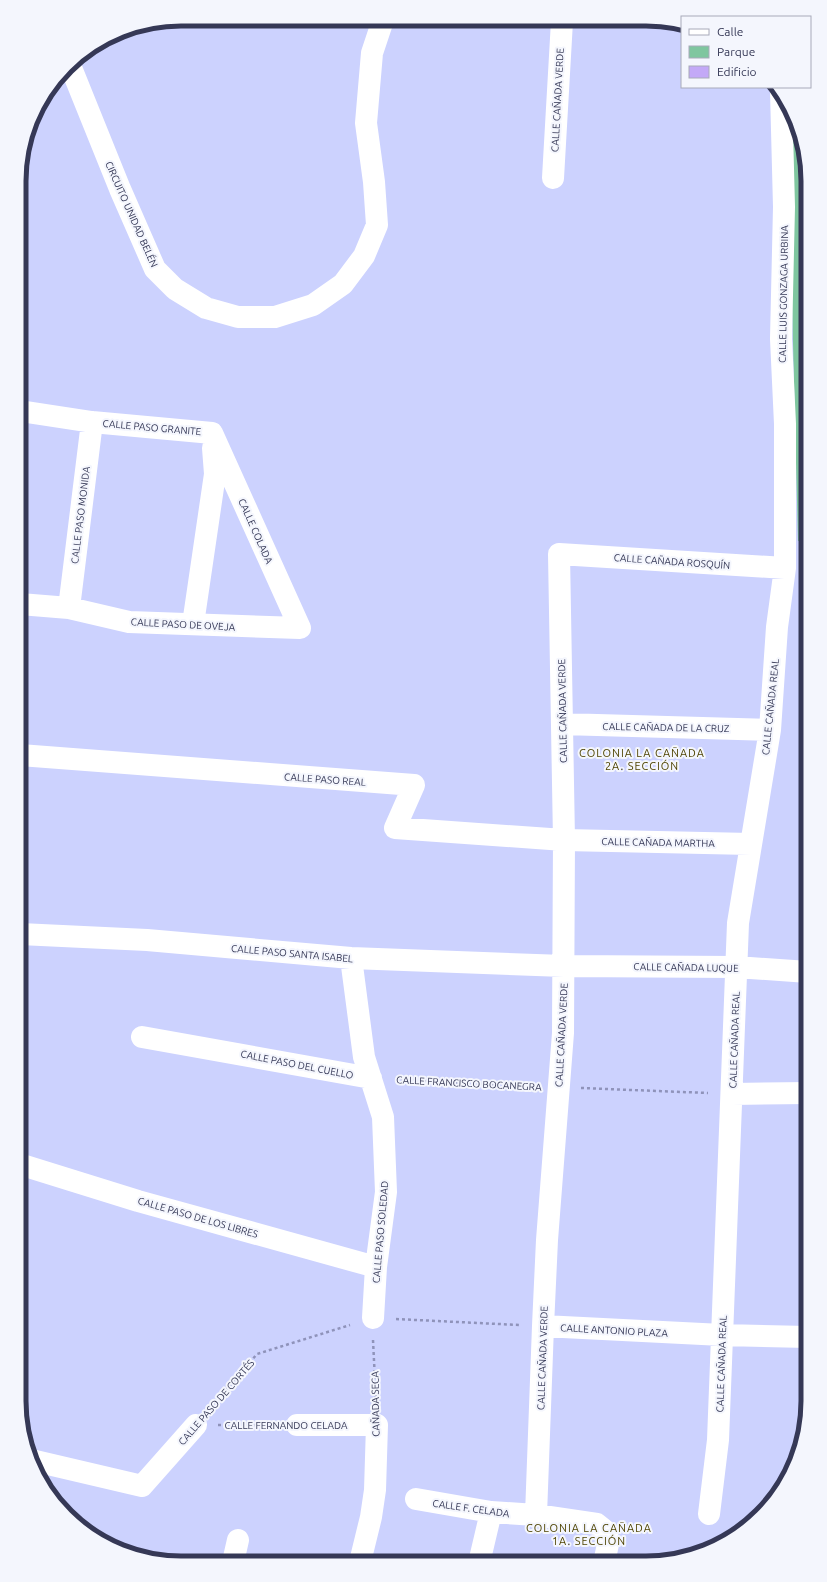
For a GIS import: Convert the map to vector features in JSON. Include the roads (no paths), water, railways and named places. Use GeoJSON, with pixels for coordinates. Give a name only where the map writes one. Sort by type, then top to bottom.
{"type":"FeatureCollection","features":[{"type":"Feature","properties":{"kind":"street","name":"CIRCUITO UNIDAD BELÉN"},"geometry":{"type":"LineString","coordinates":[[72,70],[120,189],[155,269],[174,289],[206,308],[238,317],[275,317],[313,305],[343,284],[364,256],[377,225],[374,182],[366,123],[372,53],[381,26]]}},
{"type":"Feature","properties":{"kind":"street","name":"CALLE CAÑADA VERDE"},"geometry":{"type":"LineString","coordinates":[[553,178],[562,26]]}},
{"type":"Feature","properties":{"kind":"street","name":"CALLE LUIS GONZAGA URBINA"},"geometry":{"type":"LineString","coordinates":[[781,106],[784,207],[781,338],[785,424],[785,568]]}},
{"type":"Feature","properties":{"kind":"street","name":"CALLE PASO GRANITE"},"geometry":{"type":"LineString","coordinates":[[26,412],[92,422],[212,433],[215,474],[193,624]]}},
{"type":"Feature","properties":{"kind":"street","name":"CALLE PASO MONIDA"},"geometry":{"type":"LineString","coordinates":[[69,608],[92,422]]}},
{"type":"Feature","properties":{"kind":"street","name":"CALLE COLADA"},"geometry":{"type":"LineString","coordinates":[[212,433],[300,628]]}},
{"type":"Feature","properties":{"kind":"street","name":"CALLE CAÑADA VERDE"},"geometry":{"type":"LineString","coordinates":[[536,1515],[547,1240],[563,1033],[564,840],[559,554]]}},
{"type":"Feature","properties":{"kind":"street","name":"CALLE CAÑADA ROSQUÍN"},"geometry":{"type":"LineString","coordinates":[[559,554],[785,568]]}},
{"type":"Feature","properties":{"kind":"street","name":"CALLE CAÑADA REAL"},"geometry":{"type":"LineString","coordinates":[[709,1514],[718,1440],[738,923],[770,730],[777,627],[785,568]]}},
{"type":"Feature","properties":{"kind":"street","name":"CALLE PASO DE OVEJA"},"geometry":{"type":"LineString","coordinates":[[26,604],[69,608],[129,622],[300,628]]}},
{"type":"Feature","properties":{"kind":"street","name":"CALLE CAÑADA DE LA CRUZ"},"geometry":{"type":"LineString","coordinates":[[562,724],[770,730]]}},
{"type":"Feature","properties":{"kind":"street","name":"CALLE PASO REAL"},"geometry":{"type":"LineString","coordinates":[[26,755],[414,785],[395,828],[564,840]]}},
{"type":"Feature","properties":{"kind":"street","name":"CALLE CAÑADA MARTHA"},"geometry":{"type":"LineString","coordinates":[[564,840],[750,844]]}},
{"type":"Feature","properties":{"kind":"street","name":"CALLE PASO SANTA ISABEL"},"geometry":{"type":"LineString","coordinates":[[26,934],[147,940],[351,958],[564,966]]}},
{"type":"Feature","properties":{"kind":"street","name":"CALLE PASO SOLEDAD"},"geometry":{"type":"LineString","coordinates":[[351,958],[364,1057],[383,1117],[386,1192],[376,1267],[372,1318]]}},
{"type":"Feature","properties":{"kind":"street","name":"CALLE CAÑADA LUQUE"},"geometry":{"type":"LineString","coordinates":[[564,966],[736,967],[801,972]]}},
{"type":"Feature","properties":{"kind":"street","name":"CALLE PASO DEL CUELLO"},"geometry":{"type":"LineString","coordinates":[[142,1037],[223,1050],[371,1078]]}},
{"type":"Feature","properties":{"kind":"street"},"geometry":{"type":"LineString","coordinates":[[732,1094],[801,1093]]}},
{"type":"Feature","properties":{"kind":"street","name":"CALLE PASO DE LOS LIBRES"},"geometry":{"type":"LineString","coordinates":[[26,1166],[138,1201],[376,1267]]}},
{"type":"Feature","properties":{"kind":"street","name":"CALLE ANTONIO PLAZA"},"geometry":{"type":"LineString","coordinates":[[543,1326],[722,1335],[801,1337]]}},
{"type":"Feature","properties":{"kind":"street","name":"CALLE PASO DE CORTÉS"},"geometry":{"type":"LineString","coordinates":[[39,1462],[142,1486],[196,1424]]}},
{"type":"Feature","properties":{"kind":"street","name":"CALLE FERNANDO CELADA"},"geometry":{"type":"LineString","coordinates":[[297,1424],[376,1424]]}},
{"type":"Feature","properties":{"kind":"street","name":"CAÑADA SECA"},"geometry":{"type":"LineString","coordinates":[[361,1556],[371,1517],[375,1490],[376,1424]]}},
{"type":"Feature","properties":{"kind":"street","name":"CALLE F. CELADA"},"geometry":{"type":"LineString","coordinates":[[416,1499],[491,1512],[536,1515],[597,1524],[607,1532],[606,1554]]}},
{"type":"Feature","properties":{"kind":"street"},"geometry":{"type":"LineString","coordinates":[[481,1556],[491,1512]]}},
{"type":"Feature","properties":{"kind":"street"},"geometry":{"type":"LineString","coordinates":[[234,1556],[238,1540]]}},
{"type":"Feature","properties":{"kind":"district","name":"COLONIA LA CAÑADA 2A. SECCIÓN"},"geometry":{"type":"Point","coordinates":[642,759]}},
{"type":"Feature","properties":{"kind":"district","name":"COLONIA LA CAÑADA 1A. SECCIÓN"},"geometry":{"type":"Point","coordinates":[589,1534]}}]}
